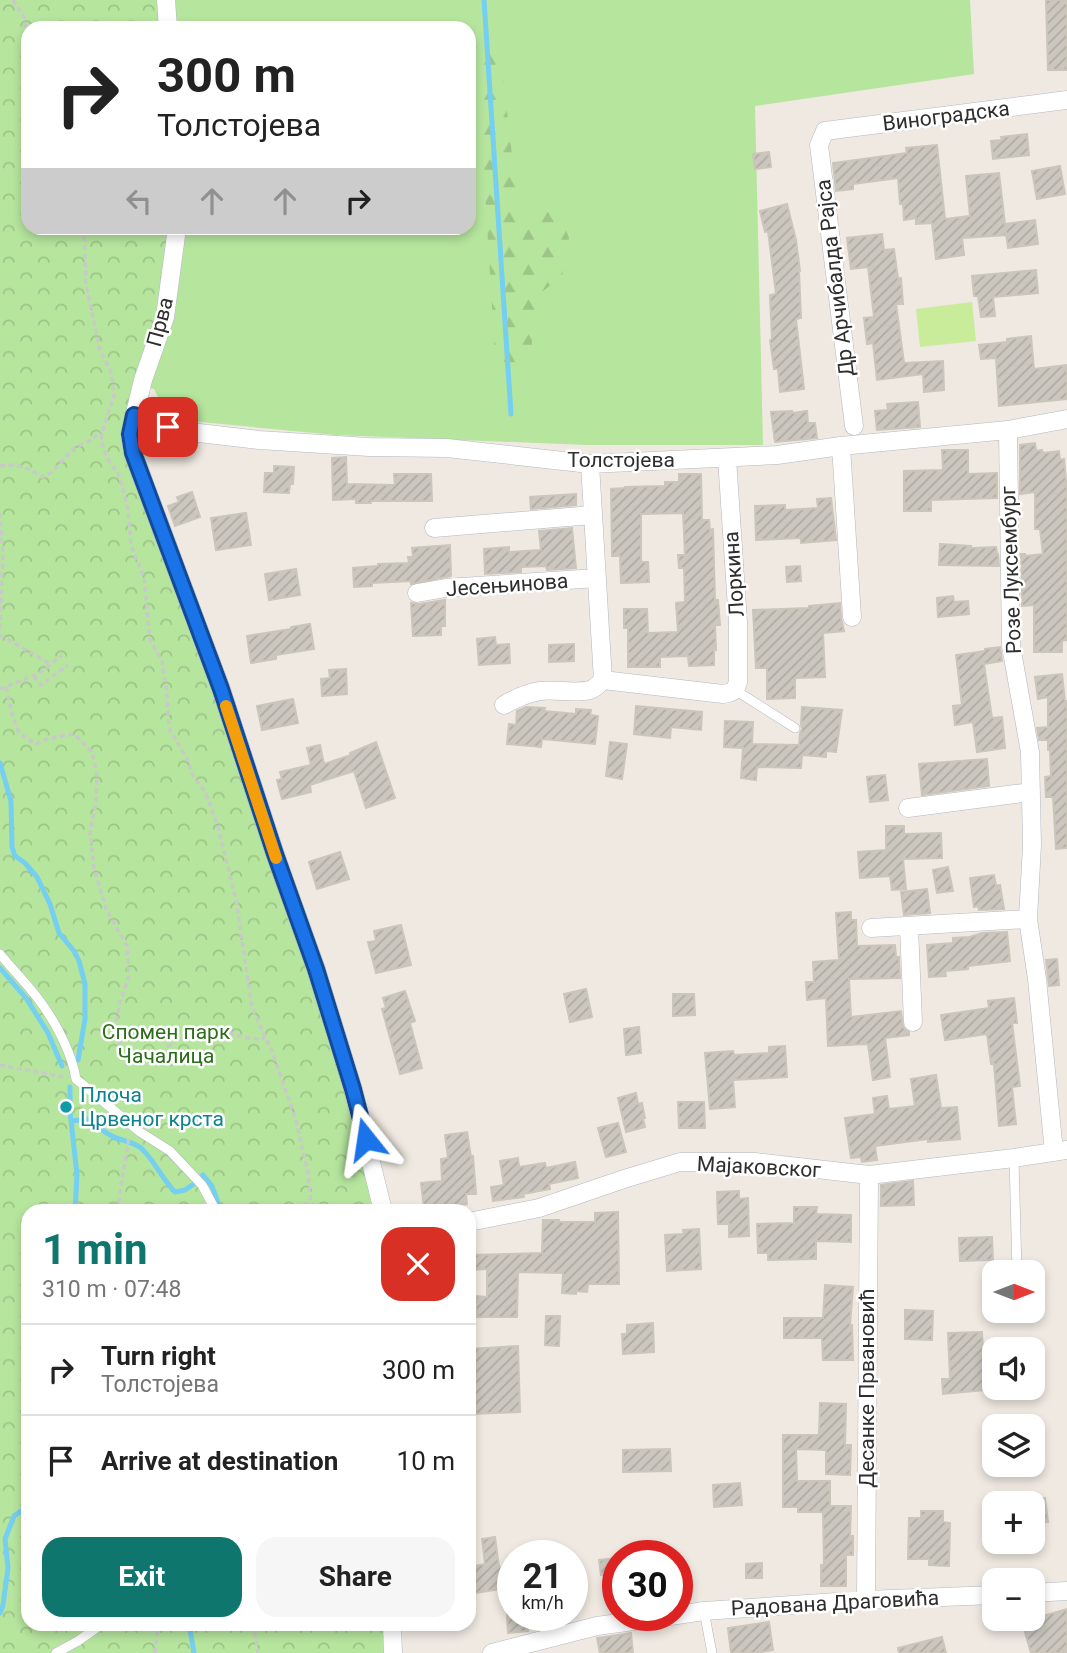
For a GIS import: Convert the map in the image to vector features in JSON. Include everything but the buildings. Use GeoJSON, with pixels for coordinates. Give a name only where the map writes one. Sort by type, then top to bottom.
{"type":"FeatureCollection","features":[{"type":"Feature","properties":{"kind":"street"},"geometry":{"type":"LineString","coordinates":[[166,0],[168,21]]}},
{"type":"Feature","properties":{"kind":"street","name":"Виноградска"},"geometry":{"type":"LineString","coordinates":[[825,131],[1067,100]]}},
{"type":"Feature","properties":{"kind":"street","name":"Др Арчибалда Рајса"},"geometry":{"type":"LineString","coordinates":[[825,131],[819,145],[853,426]]}},
{"type":"Feature","properties":{"kind":"street","name":"Прва"},"geometry":{"type":"LineString","coordinates":[[176,235],[165,317],[143,380],[130,434],[133,453],[221,689],[316,969],[353,1089],[381,1204]]}},
{"type":"Feature","properties":{"kind":"street","name":"Толстојева"},"geometry":{"type":"LineString","coordinates":[[134,415],[182,431],[246,438],[357,447],[447,447],[590,464],[776,455],[1008,430],[1067,419]]}},
{"type":"Feature","properties":{"kind":"street","name":"Розе Луксембург"},"geometry":{"type":"LineString","coordinates":[[1008,430],[1011,646],[1030,752],[1032,845],[1028,919],[1060,1151]]}},
{"type":"Feature","properties":{"kind":"street"},"geometry":{"type":"LineString","coordinates":[[841,446],[852,617]]}},
{"type":"Feature","properties":{"kind":"street","name":"Лоркина"},"geometry":{"type":"LineString","coordinates":[[727,458],[738,623],[738,682],[735,690]]}},
{"type":"Feature","properties":{"kind":"street","name":"Јесењинова"},"geometry":{"type":"LineString","coordinates":[[590,464],[603,680]]}},
{"type":"Feature","properties":{"kind":"street"},"geometry":{"type":"LineString","coordinates":[[434,528],[593,515]]}},
{"type":"Feature","properties":{"kind":"street","name":"Јесењинова"},"geometry":{"type":"LineString","coordinates":[[417,593],[597,578]]}},
{"type":"Feature","properties":{"kind":"street"},"geometry":{"type":"LineString","coordinates":[[505,705],[531,693],[589,690],[597,687],[603,680],[723,694],[735,690]]}},
{"type":"Feature","properties":{"kind":"street"},"geometry":{"type":"LineString","coordinates":[[908,808],[1031,792]]}},
{"type":"Feature","properties":{"kind":"street"},"geometry":{"type":"LineString","coordinates":[[871,928],[1028,919]]}},
{"type":"Feature","properties":{"kind":"street"},"geometry":{"type":"LineString","coordinates":[[909,927],[913,1022]]}},
{"type":"Feature","properties":{"kind":"street","name":"Мајаковског"},"geometry":{"type":"LineString","coordinates":[[476,1221],[539,1208],[680,1162],[755,1163],[869,1175],[1060,1151]]}},
{"type":"Feature","properties":{"kind":"street","name":"Десанке Првановић"},"geometry":{"type":"LineString","coordinates":[[866,1600],[869,1175]]}},
{"type":"Feature","properties":{"kind":"street"},"geometry":{"type":"LineString","coordinates":[[1045,1592],[1067,1591]]}},
{"type":"Feature","properties":{"kind":"street","name":"Радована Драговића"},"geometry":{"type":"LineString","coordinates":[[693,1613],[866,1600],[982,1595]]}},
{"type":"Feature","properties":{"kind":"street","name":"Радована Драговића"},"geometry":{"type":"LineString","coordinates":[[492,1653],[602,1625]]}},
{"type":"Feature","properties":{"kind":"street"},"geometry":{"type":"LineString","coordinates":[[392,1631],[393,1653]]}},
{"type":"Feature","properties":{"kind":"lane"},"geometry":{"type":"LineString","coordinates":[[735,690],[795,727]]}},
{"type":"Feature","properties":{"kind":"lane"},"geometry":{"type":"LineString","coordinates":[[0,954],[40,1001],[61,1037],[79,1078],[140,1132],[170,1151],[202,1185],[212,1204]]}},
{"type":"Feature","properties":{"kind":"lane"},"geometry":{"type":"LineString","coordinates":[[1014,1158],[1017,1260]]}},
{"type":"Feature","properties":{"kind":"lane"},"geometry":{"type":"LineString","coordinates":[[704,1611],[712,1653]]}},
{"type":"Feature","properties":{"kind":"lane"},"geometry":{"type":"LineString","coordinates":[[57,1653],[92,1631]]}},
{"type":"Feature","properties":{"kind":"path"},"geometry":{"type":"LineString","coordinates":[[13,0],[25,21]]}},
{"type":"Feature","properties":{"kind":"path"},"geometry":{"type":"LineString","coordinates":[[84,235],[86,284],[100,350],[111,372],[114,396],[101,440],[107,458],[120,477],[128,510],[131,546],[144,578],[150,640],[162,661],[169,727],[194,778],[205,791],[218,827],[236,900],[252,1007],[296,1120],[308,1173],[311,1203],[305,1204]]}},
{"type":"Feature","properties":{"kind":"path"},"geometry":{"type":"LineString","coordinates":[[0,466],[9,464],[31,469],[42,477],[52,472],[74,448],[89,442],[103,431]]}},
{"type":"Feature","properties":{"kind":"path"},"geometry":{"type":"LineString","coordinates":[[0,513],[3,555],[0,629]]}},
{"type":"Feature","properties":{"kind":"path"},"geometry":{"type":"LineString","coordinates":[[0,635],[50,664]]}},
{"type":"Feature","properties":{"kind":"path"},"geometry":{"type":"LineString","coordinates":[[0,689],[40,673],[62,655]]}},
{"type":"Feature","properties":{"kind":"path"},"geometry":{"type":"LineString","coordinates":[[34,676],[41,685],[68,665]]}},
{"type":"Feature","properties":{"kind":"path"},"geometry":{"type":"LineString","coordinates":[[6,687],[19,733],[36,744],[50,738],[74,734],[92,752],[97,775],[96,801],[90,833],[94,869],[106,909],[127,946],[129,976],[114,1031],[123,1050]]}},
{"type":"Feature","properties":{"kind":"path"},"geometry":{"type":"LineString","coordinates":[[167,1047],[179,1038],[202,1037],[220,1028],[234,1035],[257,1040],[265,1038]]}},
{"type":"Feature","properties":{"kind":"path"},"geometry":{"type":"LineString","coordinates":[[0,1065],[79,1078]]}},
{"type":"Feature","properties":{"kind":"path"},"geometry":{"type":"LineString","coordinates":[[118,1204],[128,1139]]}},
{"type":"Feature","properties":{"kind":"path"},"geometry":{"type":"LineString","coordinates":[[155,1653],[157,1631]]}},
{"type":"Feature","properties":{"kind":"path"},"geometry":{"type":"LineString","coordinates":[[254,1631],[258,1653]]}},
{"type":"Feature","properties":{"kind":"green space","name":"Спомен парк Чачалица"},"geometry":{"type":"Polygon","coordinates":[[[0,0],[166,0],[168,21],[21,21],[21,235],[175,235],[130,434],[221,689],[381,1204],[21,1204],[21,1631],[392,1631],[393,1653],[0,1653],[0,0]]]}},
{"type":"Feature","properties":{"kind":"green space"},"geometry":{"type":"Polygon","coordinates":[[[166,0],[970,0],[974,74],[755,106],[763,445],[587,445],[335,435],[180,420],[164,409],[154,389],[141,386],[175,235],[476,235],[476,21],[168,21],[166,0]]]}},
{"type":"Feature","properties":{"kind":"green space"},"geometry":{"type":"Polygon","coordinates":[[[476,45],[500,50],[518,207],[556,204],[569,238],[562,277],[536,296],[531,354],[510,366],[495,355],[476,45]]]}},
{"type":"Feature","properties":{"kind":"green space"},"geometry":{"type":"Polygon","coordinates":[[[972,302],[976,341],[920,347],[916,309],[972,302]]]}},
{"type":"Feature","properties":{"kind":"waterway"},"geometry":{"type":"LineString","coordinates":[[484,0],[511,414]]}},
{"type":"Feature","properties":{"kind":"waterway"},"geometry":{"type":"LineString","coordinates":[[0,763],[11,801],[12,847],[15,856],[37,877],[50,904],[59,933],[79,961],[85,984],[85,1019],[78,1060]]}},
{"type":"Feature","properties":{"kind":"waterway"},"geometry":{"type":"LineString","coordinates":[[0,968],[26,998],[48,1033],[62,1066]]}},
{"type":"Feature","properties":{"kind":"waterway"},"geometry":{"type":"LineString","coordinates":[[70,1087],[77,1175],[75,1204]]}},
{"type":"Feature","properties":{"kind":"waterway"},"geometry":{"type":"LineString","coordinates":[[72,1121],[88,1119],[104,1132],[141,1148],[175,1192],[185,1190],[195,1183]]}},
{"type":"Feature","properties":{"kind":"waterway"},"geometry":{"type":"LineString","coordinates":[[201,1177],[203,1175],[212,1186],[218,1204]]}},
{"type":"Feature","properties":{"kind":"waterway"},"geometry":{"type":"LineString","coordinates":[[0,1613],[8,1568],[5,1539],[14,1516],[21,1511]]}},
{"type":"Feature","properties":{"kind":"waterway"},"geometry":{"type":"LineString","coordinates":[[190,1631],[194,1653]]}},
{"type":"Feature","properties":{"kind":"slow traffic"},"geometry":{"type":"LineString","coordinates":[[226,706],[276,858]]}},
{"type":"Feature","properties":{"kind":"place","name":"Плоча Црвеног крста"},"geometry":{"type":"Point","coordinates":[66,1107]}},
{"type":"Feature","properties":{"kind":"route"},"geometry":{"type":"LineString","coordinates":[[168,427],[134,415],[130,434],[133,453],[221,689],[316,969],[366,1139]]}}]}
